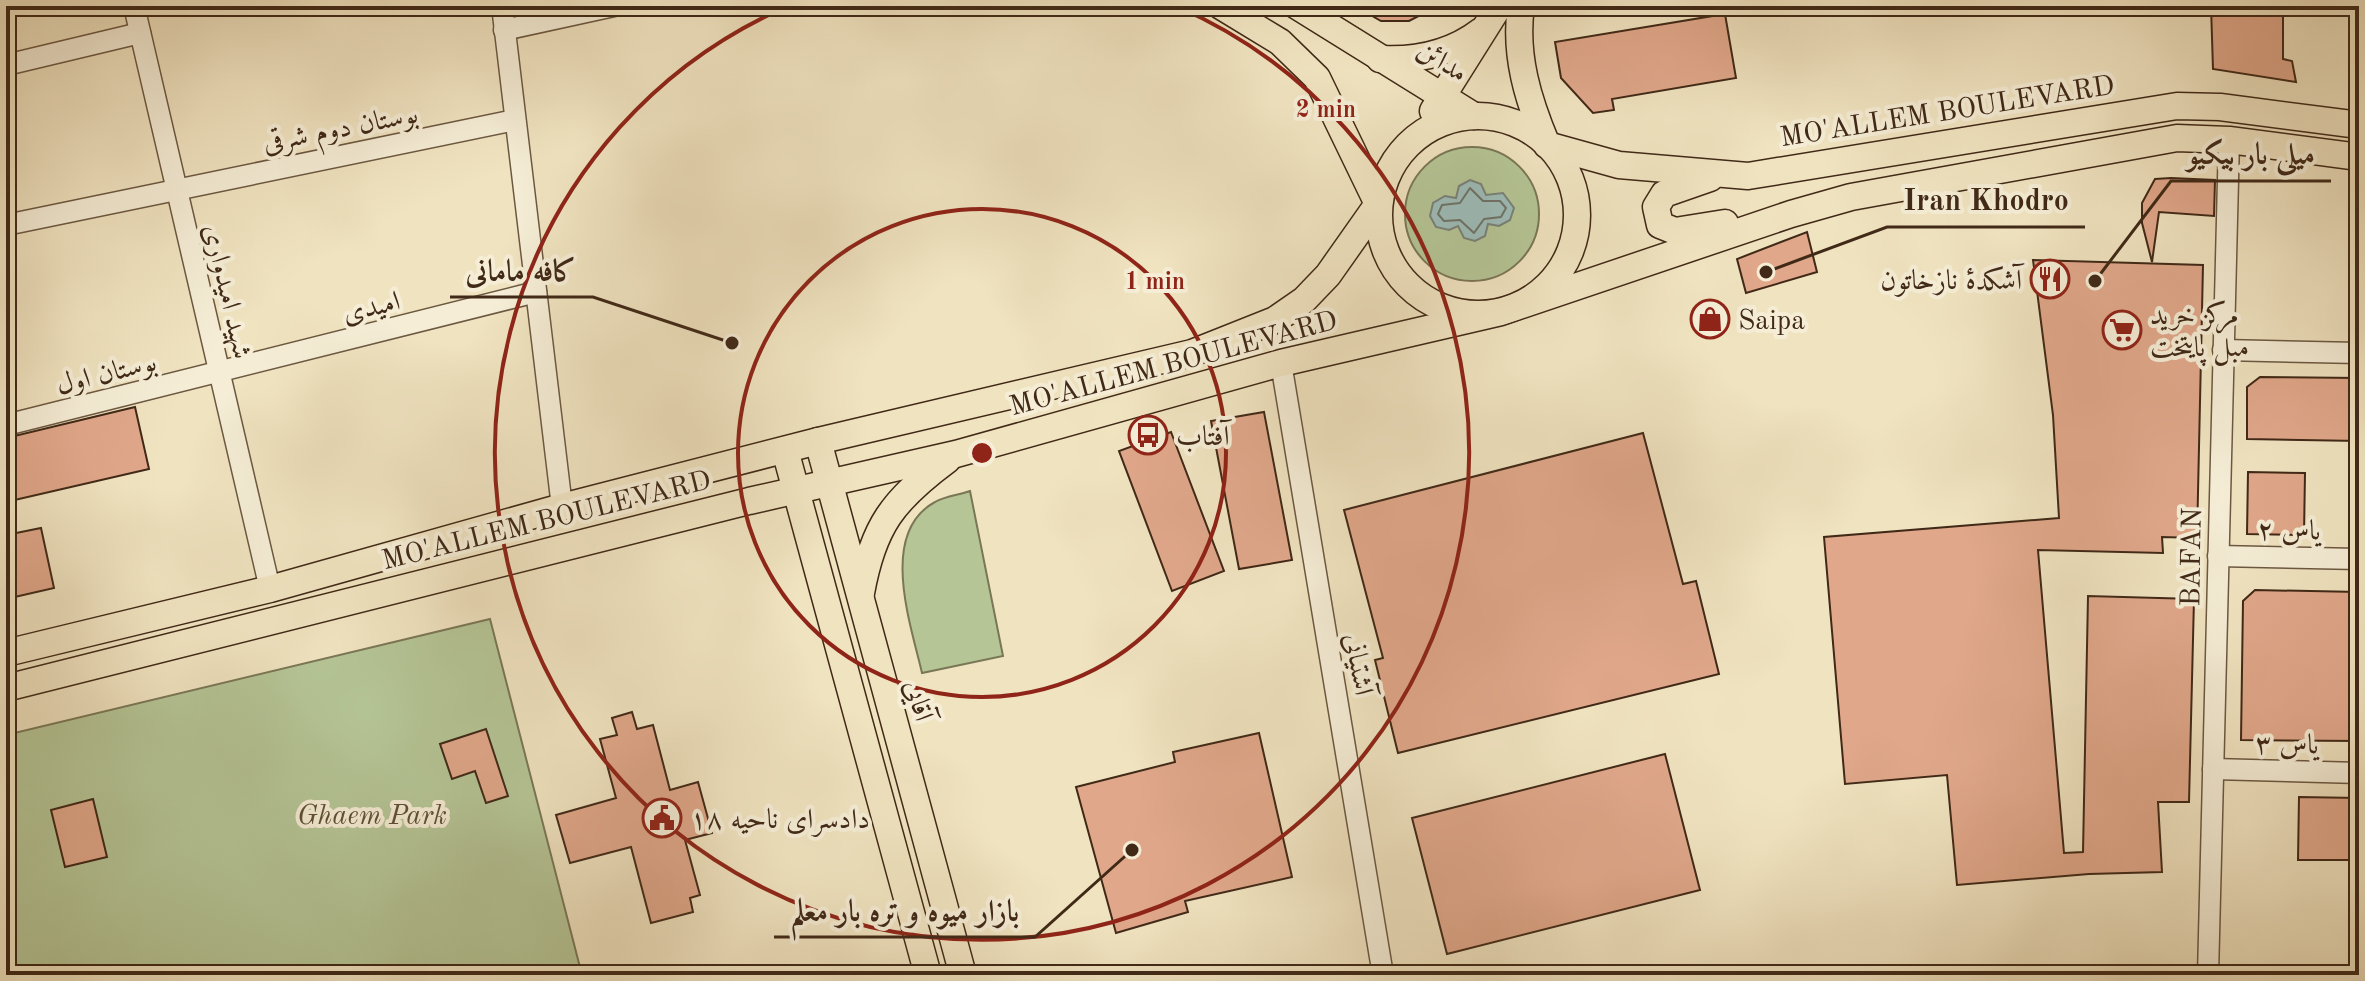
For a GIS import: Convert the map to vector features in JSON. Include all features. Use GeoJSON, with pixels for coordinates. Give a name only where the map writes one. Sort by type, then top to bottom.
{"type":"FeatureCollection","features":[{"type":"Feature","properties":{"kind":"main road"},"geometry":{"type":"LineString","coordinates":[[1221,6],[1280,42],[1317,78],[1378,204]]}},
{"type":"Feature","properties":{"kind":"main road","name":"مدائن"},"geometry":{"type":"LineString","coordinates":[[1297,6],[1474,116]]}},
{"type":"Feature","properties":{"kind":"main road"},"geometry":{"type":"LineString","coordinates":[[1521,6],[1517,31],[1527,96],[1547,145],[1563,166],[1574,190],[1577,216],[1573,242],[1563,266],[1547,287],[1526,302],[1501,312],[1469,314],[1439,307],[1412,290],[1392,265],[1380,236],[1378,204],[1385,178],[1399,154],[1419,135],[1445,121],[1474,116],[1501,119],[1526,129],[1547,145]]}},
{"type":"Feature","properties":{"kind":"main road"},"geometry":{"type":"LineString","coordinates":[[1419,135],[1493,16]]}},
{"type":"Feature","properties":{"kind":"main road"},"geometry":{"type":"LineString","coordinates":[[1380,59],[1424,58],[1467,42],[1493,16]]}},
{"type":"Feature","properties":{"kind":"main road","name":"MO'ALLEM BOULEVARD"},"geometry":{"type":"LineString","coordinates":[[1547,145],[1619,165],[1718,176],[1748,176],[2177,106],[2220,107],[2359,125]]}},
{"type":"Feature","properties":{"kind":"main road","name":"MO'ALLEM BOULEVARD"},"geometry":{"type":"LineString","coordinates":[[6,688],[749,501],[956,454],[1281,363],[1501,312],[1791,214],[1851,197],[2177,138],[2229,140],[2359,157]]}},
{"type":"Feature","properties":{"kind":"main road"},"geometry":{"type":"LineString","coordinates":[[1718,176],[1664,194],[1656,207],[1660,225],[1675,231],[1791,214]]}},
{"type":"Feature","properties":{"kind":"main road","name":"MO'ALLEM BOULEVARD"},"geometry":{"type":"LineString","coordinates":[[6,653],[270,589],[562,507],[818,441],[1192,353],[1275,320],[1304,300],[1328,275],[1378,204]]}},
{"type":"Feature","properties":{"kind":"main road","name":"آقایی"},"geometry":{"type":"LineString","coordinates":[[818,441],[963,975]]}},
{"type":"Feature","properties":{"kind":"main road"},"geometry":{"type":"LineString","coordinates":[[785,450],[928,975]]}},
{"type":"Feature","properties":{"kind":"main road"},"geometry":{"type":"LineString","coordinates":[[859,600],[867,557],[883,519],[899,500],[956,454]]}},
{"type":"Feature","properties":{"kind":"main road"},"geometry":{"type":"LineString","coordinates":[[749,501],[778,513],[797,526],[809,541]]}},
{"type":"Feature","properties":{"kind":"street","name":"شهيد امیدواری"},"geometry":{"type":"LineString","coordinates":[[134,6],[270,589]]}},
{"type":"Feature","properties":{"kind":"street"},"geometry":{"type":"LineString","coordinates":[[502,6],[562,507]]}},
{"type":"Feature","properties":{"kind":"street"},"geometry":{"type":"LineString","coordinates":[[504,30],[518,6]]}},
{"type":"Feature","properties":{"kind":"street"},"geometry":{"type":"LineString","coordinates":[[504,30],[614,6]]}},
{"type":"Feature","properties":{"kind":"street"},"geometry":{"type":"LineString","coordinates":[[6,65],[140,33]]}},
{"type":"Feature","properties":{"kind":"street","name":"بوستان دوم شرقی"},"geometry":{"type":"LineString","coordinates":[[6,225],[515,120]]}},
{"type":"Feature","properties":{"kind":"street","name":"BAFAN"},"geometry":{"type":"LineString","coordinates":[[2208,975],[2229,140]]}},
{"type":"Feature","properties":{"kind":"street","name":"امیدی"},"geometry":{"type":"LineString","coordinates":[[219,373],[536,292]]}},
{"type":"Feature","properties":{"kind":"street"},"geometry":{"type":"LineString","coordinates":[[2223,350],[2359,353]]}},
{"type":"Feature","properties":{"kind":"street","name":"آشتیانی"},"geometry":{"type":"LineString","coordinates":[[1281,363],[1383,975]]}},
{"type":"Feature","properties":{"kind":"street","name":"بوستان اول"},"geometry":{"type":"LineString","coordinates":[[6,425],[219,373]]}},
{"type":"Feature","properties":{"kind":"street","name":"یاس ۲"},"geometry":{"type":"LineString","coordinates":[[2218,556],[2359,559]]}},
{"type":"Feature","properties":{"kind":"street","name":"یاس ۳"},"geometry":{"type":"LineString","coordinates":[[2213,769],[2359,773]]}},
{"type":"Feature","properties":{"kind":"green space"},"geometry":{"type":"Polygon","coordinates":[[[1472,147],[1498,152],[1519,167],[1534,188],[1539,214],[1534,240],[1519,261],[1498,276],[1472,281],[1446,276],[1425,261],[1410,240],[1405,214],[1410,188],[1425,167],[1446,152],[1472,147]]]}},
{"type":"Feature","properties":{"kind":"green space"},"geometry":{"type":"Polygon","coordinates":[[[970,491],[1003,656],[922,673],[903,581],[907,535],[918,516],[935,502],[970,491]]]}},
{"type":"Feature","properties":{"kind":"green space","name":"Ghaem Park"},"geometry":{"type":"Polygon","coordinates":[[[490,619],[582,975],[6,975],[6,735],[490,619]]]}},
{"type":"Feature","properties":{"kind":"water"},"geometry":{"type":"Polygon","coordinates":[[[1470,180],[1481,184],[1486,195],[1503,193],[1514,208],[1510,220],[1499,226],[1488,224],[1485,236],[1475,241],[1464,238],[1458,226],[1449,230],[1436,227],[1430,216],[1433,203],[1445,196],[1456,198],[1459,186],[1470,180]]]}},
{"type":"Feature","properties":{"kind":"building"},"geometry":{"type":"Polygon","coordinates":[[[1355,6],[1438,6],[1409,21],[1381,21],[1355,6]]]}},
{"type":"Feature","properties":{"kind":"building"},"geometry":{"type":"Polygon","coordinates":[[[2211,6],[2283,6],[2283,59],[2292,61],[2296,82],[2213,69],[2211,6]]]}},
{"type":"Feature","properties":{"kind":"building"},"geometry":{"type":"Polygon","coordinates":[[[1725,14],[1736,78],[1612,99],[1614,110],[1593,113],[1561,78],[1555,42],[1725,14]]]}},
{"type":"Feature","properties":{"kind":"building"},"geometry":{"type":"Polygon","coordinates":[[[2155,179],[2215,180],[2214,216],[2159,212],[2152,262],[2142,223],[2142,203],[2155,179]]]}},
{"type":"Feature","properties":{"kind":"building"},"geometry":{"type":"Polygon","coordinates":[[[1807,232],[1817,272],[1746,293],[1737,259],[1807,232]]]}},
{"type":"Feature","properties":{"kind":"building"},"geometry":{"type":"Polygon","coordinates":[[[2033,260],[2203,265],[2197,538],[2162,537],[2163,553],[2038,550],[2064,853],[2083,852],[2088,596],[2194,599],[2189,802],[2158,802],[2162,872],[2089,874],[1957,885],[1947,775],[1845,784],[1824,537],[2059,518],[2053,415],[2033,260]]]}},
{"type":"Feature","properties":{"kind":"building"},"geometry":{"type":"Polygon","coordinates":[[[2260,377],[2359,378],[2359,441],[2247,439],[2247,387],[2260,377]]]}},
{"type":"Feature","properties":{"kind":"building"},"geometry":{"type":"Polygon","coordinates":[[[135,407],[149,469],[6,502],[6,438],[135,407]]]}},
{"type":"Feature","properties":{"kind":"building"},"geometry":{"type":"Polygon","coordinates":[[[1264,412],[1292,560],[1239,569],[1211,421],[1264,412]]]}},
{"type":"Feature","properties":{"kind":"building"},"geometry":{"type":"Polygon","coordinates":[[[1171,432],[1224,571],[1172,591],[1119,451],[1171,432]]]}},
{"type":"Feature","properties":{"kind":"building"},"geometry":{"type":"Polygon","coordinates":[[[1643,433],[1683,584],[1696,581],[1719,674],[1398,753],[1375,660],[1383,658],[1344,510],[1643,433]]]}},
{"type":"Feature","properties":{"kind":"building"},"geometry":{"type":"Polygon","coordinates":[[[2248,472],[2305,473],[2304,535],[2247,534],[2248,472]]]}},
{"type":"Feature","properties":{"kind":"building"},"geometry":{"type":"Polygon","coordinates":[[[41,528],[54,588],[6,599],[6,535],[41,528]]]}},
{"type":"Feature","properties":{"kind":"building"},"geometry":{"type":"Polygon","coordinates":[[[2255,590],[2359,592],[2359,741],[2241,740],[2243,601],[2255,590]]]}},
{"type":"Feature","properties":{"kind":"building","name":"دادسرای ناحیه ۱۸"},"geometry":{"type":"Polygon","coordinates":[[[632,712],[637,729],[653,725],[670,790],[698,782],[712,833],[685,840],[700,895],[690,898],[693,912],[651,923],[631,847],[570,863],[556,815],[616,798],[600,739],[617,735],[612,718],[632,712]]]}},
{"type":"Feature","properties":{"kind":"building"},"geometry":{"type":"Polygon","coordinates":[[[486,729],[508,796],[486,803],[475,771],[452,779],[440,744],[486,729]]]}},
{"type":"Feature","properties":{"kind":"building"},"geometry":{"type":"Polygon","coordinates":[[[1259,733],[1292,877],[1185,901],[1188,912],[1116,933],[1076,787],[1175,762],[1173,752],[1259,733]]]}},
{"type":"Feature","properties":{"kind":"building"},"geometry":{"type":"Polygon","coordinates":[[[1665,754],[1700,890],[1447,954],[1412,818],[1665,754]]]}},
{"type":"Feature","properties":{"kind":"building"},"geometry":{"type":"Polygon","coordinates":[[[2299,797],[2359,798],[2359,860],[2298,860],[2299,797]]]}},
{"type":"Feature","properties":{"kind":"building"},"geometry":{"type":"Polygon","coordinates":[[[93,799],[107,857],[65,867],[51,810],[93,799]]]}},
{"type":"Feature","properties":{"kind":"place","name":"Iran Khodro"},"geometry":{"type":"Point","coordinates":[1766,272]}},
{"type":"Feature","properties":{"kind":"place","name":"آشکدهٔ نازخاتون"},"geometry":{"type":"Point","coordinates":[2050,279]}},
{"type":"Feature","properties":{"kind":"place","name":"میلی بار بیکیو"},"geometry":{"type":"Point","coordinates":[2095,281]}},
{"type":"Feature","properties":{"kind":"place","name":"Saipa"},"geometry":{"type":"Point","coordinates":[1710,319]}},
{"type":"Feature","properties":{"kind":"place","name":"مرکز خرید مبل پایتخت"},"geometry":{"type":"Point","coordinates":[2122,330]}},
{"type":"Feature","properties":{"kind":"place","name":"کافه مامانی"},"geometry":{"type":"Point","coordinates":[732,343]}},
{"type":"Feature","properties":{"kind":"place","name":"آفتاب"},"geometry":{"type":"Point","coordinates":[1148,435]}},
{"type":"Feature","properties":{"kind":"place","name":"دادسرای ناحیه ۱۸"},"geometry":{"type":"Point","coordinates":[662,818]}},
{"type":"Feature","properties":{"kind":"place","name":"بازار میوه و تره بار معلم"},"geometry":{"type":"Point","coordinates":[1132,850]}}]}
